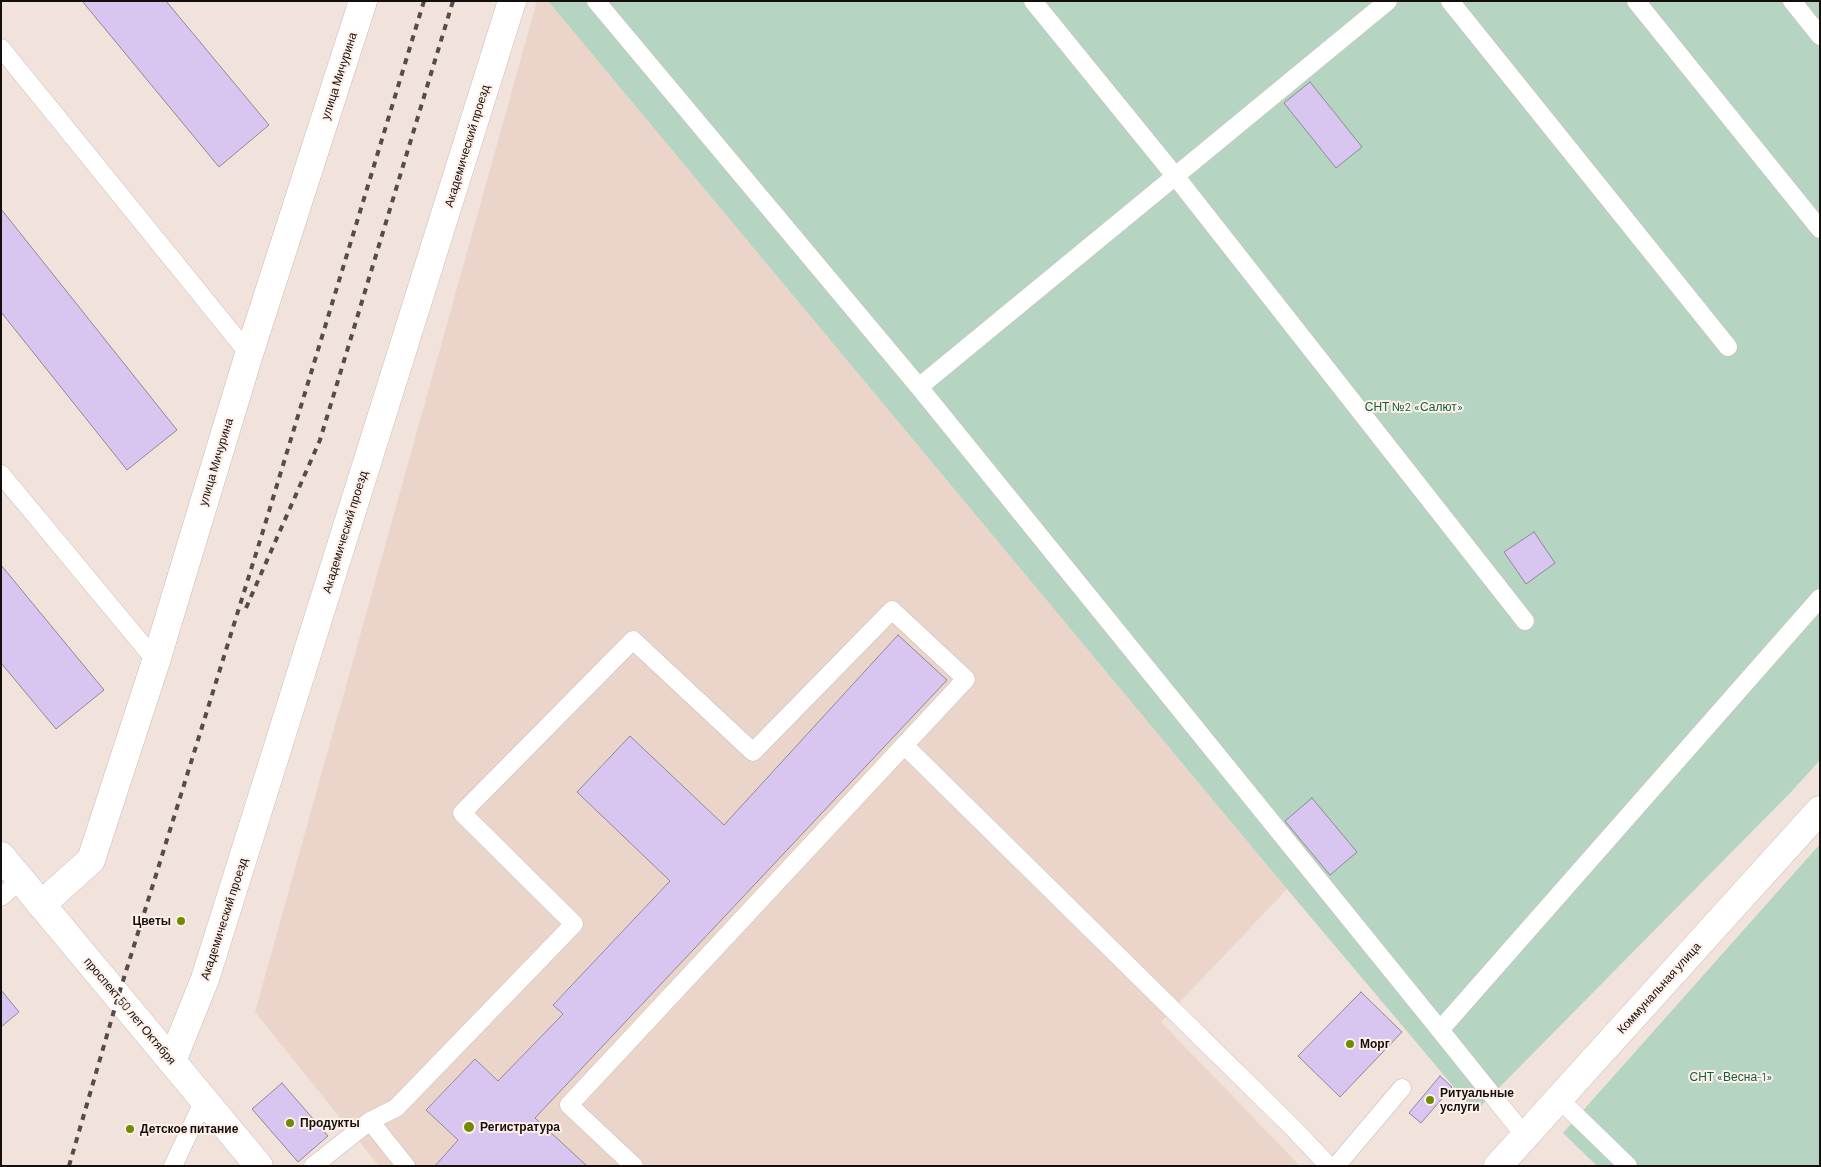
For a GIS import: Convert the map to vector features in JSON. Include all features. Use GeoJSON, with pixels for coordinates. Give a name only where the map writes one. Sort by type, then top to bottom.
{"type":"FeatureCollection","features":[{"type":"Feature","properties":{"kind":"street","name":"Академический проезд"},"geometry":{"type":"LineString","coordinates":[[172,1061],[205,979],[512,1]]}},
{"type":"Feature","properties":{"kind":"street","name":"улица Мичурина"},"geometry":{"type":"LineString","coordinates":[[42,905],[91,860],[156,661],[249,354],[361,3]]}},
{"type":"Feature","properties":{"kind":"street","name":"Коммунальная улица"},"geometry":{"type":"LineString","coordinates":[[1498,1166],[1820,810]]}},
{"type":"Feature","properties":{"kind":"street","name":"проспект 50 лет Октября"},"geometry":{"type":"LineString","coordinates":[[1,856],[11,888],[42,905],[259,1166]]}},
{"type":"Feature","properties":{"kind":"lane"},"geometry":{"type":"LineString","coordinates":[[596,1],[918,387],[1525,1136]]}},
{"type":"Feature","properties":{"kind":"lane"},"geometry":{"type":"LineString","coordinates":[[1033,1],[1176,177],[1526,621]]}},
{"type":"Feature","properties":{"kind":"lane"},"geometry":{"type":"LineString","coordinates":[[918,387],[1388,1]]}},
{"type":"Feature","properties":{"kind":"lane"},"geometry":{"type":"LineString","coordinates":[[1450,1],[1728,347]]}},
{"type":"Feature","properties":{"kind":"lane"},"geometry":{"type":"LineString","coordinates":[[1636,1],[1820,229]]}},
{"type":"Feature","properties":{"kind":"lane"},"geometry":{"type":"LineString","coordinates":[[1792,1],[1820,36]]}},
{"type":"Feature","properties":{"kind":"lane"},"geometry":{"type":"LineString","coordinates":[[1,48],[249,354]]}},
{"type":"Feature","properties":{"kind":"lane"},"geometry":{"type":"LineString","coordinates":[[1,474],[156,661]]}},
{"type":"Feature","properties":{"kind":"lane"},"geometry":{"type":"LineString","coordinates":[[1440,1030],[1820,598]]}},
{"type":"Feature","properties":{"kind":"lane"},"geometry":{"type":"LineString","coordinates":[[313,1166],[370,1121],[396,1108],[574,924],[462,813],[633,640],[753,752],[892,610],[966,679],[569,1105],[634,1166]]}},
{"type":"Feature","properties":{"kind":"lane"},"geometry":{"type":"LineString","coordinates":[[905,746],[1293,1128],[1329,1166]]}},
{"type":"Feature","properties":{"kind":"lane"},"geometry":{"type":"LineString","coordinates":[[1336,1166],[1402,1088]]}},
{"type":"Feature","properties":{"kind":"lane"},"geometry":{"type":"LineString","coordinates":[[1559,1099],[1628,1166]]}},
{"type":"Feature","properties":{"kind":"lane"},"geometry":{"type":"LineString","coordinates":[[173,1166],[204,1100]]}},
{"type":"Feature","properties":{"kind":"lane"},"geometry":{"type":"LineString","coordinates":[[370,1121],[406,1166]]}},
{"type":"Feature","properties":{"kind":"shaded area"},"geometry":{"type":"Polygon","coordinates":[[[537,1],[548,1],[1287,889],[1161,1022],[1300,1166],[587,1166],[535,1118],[746,893],[898,635],[724,825],[630,737],[577,792],[670,881],[553,1004],[563,1014],[498,1081],[475,1059],[426,1109],[458,1140],[435,1166],[379,1166],[255,1012],[537,1]]]}},
{"type":"Feature","properties":{"kind":"green space","name":"СНТ №2 «Салют»"},"geometry":{"type":"Polygon","coordinates":[[[548,1],[1820,1],[1820,760],[1792,791],[1475,1112],[548,1]]]}},
{"type":"Feature","properties":{"kind":"green space","name":"СНТ «Весна-1»"},"geometry":{"type":"Polygon","coordinates":[[[1820,844],[1820,1166],[1597,1166],[1563,1133],[1820,844]]]}},
{"type":"Feature","properties":{"kind":"building"},"geometry":{"type":"Polygon","coordinates":[[[82,1],[166,1],[269,125],[219,167],[82,1]]]}},
{"type":"Feature","properties":{"kind":"building"},"geometry":{"type":"Polygon","coordinates":[[[1310,82],[1362,147],[1336,168],[1284,103],[1310,82]]]}},
{"type":"Feature","properties":{"kind":"building"},"geometry":{"type":"Polygon","coordinates":[[[1,209],[177,430],[127,470],[1,312],[1,209]]]}},
{"type":"Feature","properties":{"kind":"building"},"geometry":{"type":"Polygon","coordinates":[[[1534,532],[1555,563],[1526,584],[1504,552],[1534,532]]]}},
{"type":"Feature","properties":{"kind":"building"},"geometry":{"type":"Polygon","coordinates":[[[1,565],[104,690],[56,729],[1,663],[1,565]]]}},
{"type":"Feature","properties":{"kind":"building"},"geometry":{"type":"Polygon","coordinates":[[[898,635],[947,680],[535,1118],[587,1166],[435,1166],[458,1140],[426,1110],[475,1059],[498,1081],[563,1014],[553,1005],[670,881],[577,792],[630,736],[724,825],[898,635]]]}},
{"type":"Feature","properties":{"kind":"building"},"geometry":{"type":"Polygon","coordinates":[[[1312,798],[1357,852],[1330,875],[1285,821],[1312,798]]]}},
{"type":"Feature","properties":{"kind":"building"},"geometry":{"type":"Polygon","coordinates":[[[1,990],[19,1012],[1,1027],[1,990]]]}},
{"type":"Feature","properties":{"kind":"building","name":"Морг"},"geometry":{"type":"Polygon","coordinates":[[[1361,992],[1402,1032],[1340,1097],[1298,1056],[1361,992]]]}},
{"type":"Feature","properties":{"kind":"building","name":"Ритуальные услуги"},"geometry":{"type":"Polygon","coordinates":[[[1440,1076],[1452,1087],[1421,1123],[1409,1113],[1440,1076]]]}},
{"type":"Feature","properties":{"kind":"building","name":"Продукты"},"geometry":{"type":"Polygon","coordinates":[[[282,1083],[328,1136],[298,1162],[252,1109],[282,1083]]]}},
{"type":"Feature","properties":{"kind":"railway"},"geometry":{"type":"LineString","coordinates":[[69,1166],[118,997],[263,531],[424,1]]}},
{"type":"Feature","properties":{"kind":"railway"},"geometry":{"type":"LineString","coordinates":[[246,608],[320,440],[453,1]]}},
{"type":"Feature","properties":{"kind":"place","name":"Цветы"},"geometry":{"type":"Point","coordinates":[181,921]}},
{"type":"Feature","properties":{"kind":"place","name":"Морг"},"geometry":{"type":"Point","coordinates":[1350,1044]}},
{"type":"Feature","properties":{"kind":"place","name":"Ритуальные услуги"},"geometry":{"type":"Point","coordinates":[1430,1100]}},
{"type":"Feature","properties":{"kind":"place","name":"Продукты"},"geometry":{"type":"Point","coordinates":[290,1123]}},
{"type":"Feature","properties":{"kind":"place","name":"Регистратура"},"geometry":{"type":"Point","coordinates":[469,1127]}},
{"type":"Feature","properties":{"kind":"place","name":"Детское питание"},"geometry":{"type":"Point","coordinates":[130,1129]}}]}
